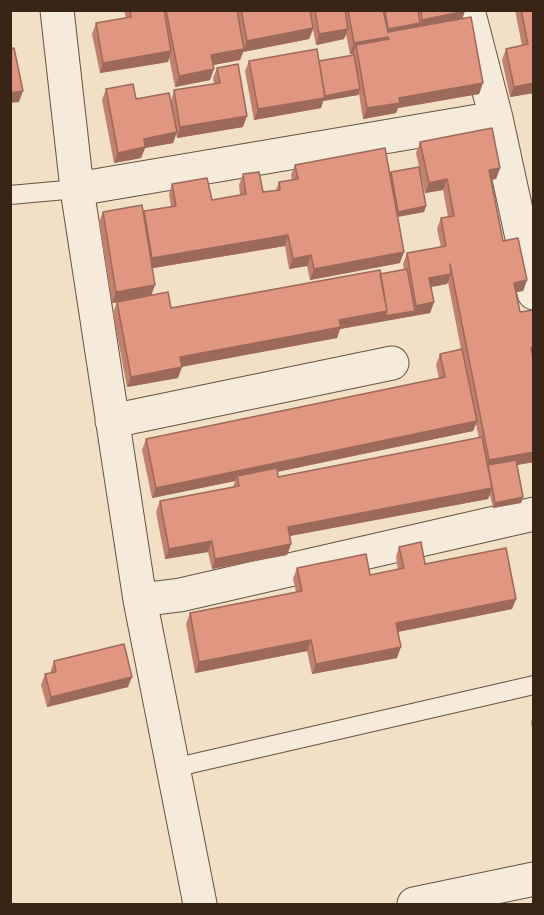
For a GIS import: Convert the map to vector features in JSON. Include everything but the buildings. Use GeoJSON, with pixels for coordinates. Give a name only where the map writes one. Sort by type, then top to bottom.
{"type":"FeatureCollection","features":[{"type":"Feature","properties":{"kind":"street"},"geometry":{"type":"LineString","coordinates":[[57,10],[77,189],[140,600],[200,904]]}},
{"type":"Feature","properties":{"kind":"street"},"geometry":{"type":"LineString","coordinates":[[468,10],[496,118],[534,293]]}},
{"type":"Feature","properties":{"kind":"street"},"geometry":{"type":"LineString","coordinates":[[77,189],[496,118]]}},
{"type":"Feature","properties":{"kind":"street"},"geometry":{"type":"LineString","coordinates":[[112,421],[392,363]]}},
{"type":"Feature","properties":{"kind":"street"},"geometry":{"type":"LineString","coordinates":[[140,600],[180,595],[534,514]]}},
{"type":"Feature","properties":{"kind":"street"},"geometry":{"type":"LineString","coordinates":[[414,904],[534,879]]}},
{"type":"Feature","properties":{"kind":"lane"},"geometry":{"type":"LineString","coordinates":[[10,195],[77,189]]}},
{"type":"Feature","properties":{"kind":"lane"},"geometry":{"type":"LineString","coordinates":[[173,768],[534,685]]}}]}
